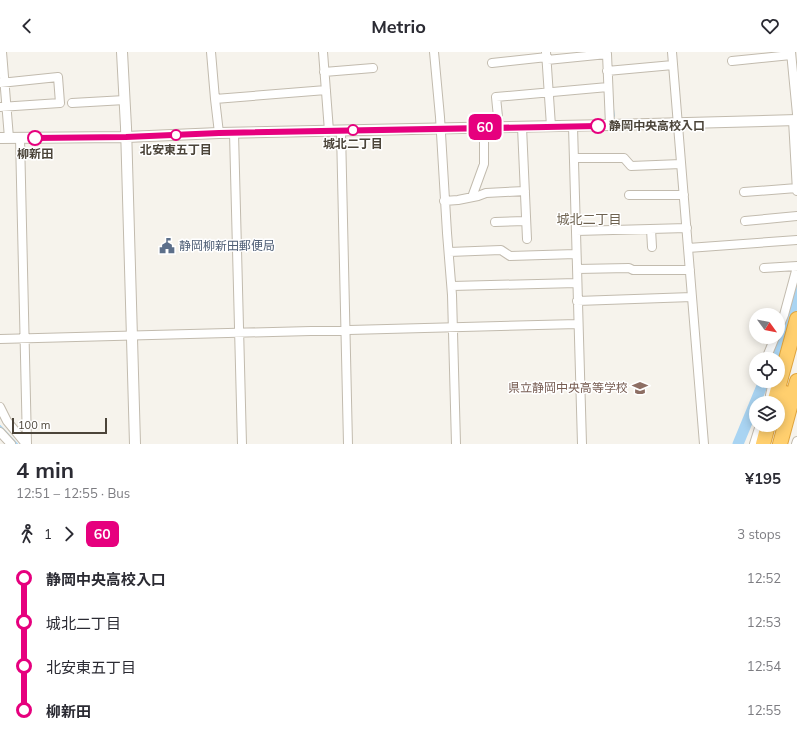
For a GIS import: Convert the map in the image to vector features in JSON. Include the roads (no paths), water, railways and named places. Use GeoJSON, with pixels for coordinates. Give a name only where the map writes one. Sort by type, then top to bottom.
{"type":"FeatureCollection","features":[{"type":"Feature","properties":{"kind":"highway"},"geometry":{"type":"LineString","coordinates":[[776,396],[797,319]]}},
{"type":"Feature","properties":{"kind":"highway"},"geometry":{"type":"LineString","coordinates":[[784,396],[797,348]]}},
{"type":"Feature","properties":{"kind":"highway"},"geometry":{"type":"LineString","coordinates":[[780,444],[797,381]]}},
{"type":"Feature","properties":{"kind":"highway"},"geometry":{"type":"LineString","coordinates":[[788,444],[797,410]]}},
{"type":"Feature","properties":{"kind":"highway"},"geometry":{"type":"LineString","coordinates":[[763,444],[766,432]]}},
{"type":"Feature","properties":{"kind":"highway"},"geometry":{"type":"LineString","coordinates":[[771,444],[774,432]]}},
{"type":"Feature","properties":{"kind":"street"},"geometry":{"type":"LineString","coordinates":[[1,52],[4,138],[126,137],[219,133],[484,127],[610,126],[796,118]]}},
{"type":"Feature","properties":{"kind":"street"},"geometry":{"type":"LineString","coordinates":[[122,52],[125,100],[135,444]]}},
{"type":"Feature","properties":{"kind":"street"},"geometry":{"type":"LineString","coordinates":[[211,52],[219,133]]}},
{"type":"Feature","properties":{"kind":"street"},"geometry":{"type":"LineString","coordinates":[[328,131],[323,52],[332,52]]}},
{"type":"Feature","properties":{"kind":"street"},"geometry":{"type":"LineString","coordinates":[[434,52],[444,201],[452,286],[456,444]]}},
{"type":"Feature","properties":{"kind":"street"},"geometry":{"type":"LineString","coordinates":[[672,52],[704,444]]}},
{"type":"Feature","properties":{"kind":"street"},"geometry":{"type":"LineString","coordinates":[[492,62],[547,56],[606,54],[610,126]]}},
{"type":"Feature","properties":{"kind":"street"},"geometry":{"type":"LineString","coordinates":[[732,61],[791,54],[796,78],[797,191]]}},
{"type":"Feature","properties":{"kind":"street"},"geometry":{"type":"LineString","coordinates":[[547,56],[551,126]]}},
{"type":"Feature","properties":{"kind":"street"},"geometry":{"type":"LineString","coordinates":[[607,71],[673,65]]}},
{"type":"Feature","properties":{"kind":"street"},"geometry":{"type":"LineString","coordinates":[[324,72],[373,68]]}},
{"type":"Feature","properties":{"kind":"street"},"geometry":{"type":"LineString","coordinates":[[2,82],[58,77],[60,103],[3,107]]}},
{"type":"Feature","properties":{"kind":"street"},"geometry":{"type":"LineString","coordinates":[[499,127],[496,97],[608,87]]}},
{"type":"Feature","properties":{"kind":"street"},"geometry":{"type":"LineString","coordinates":[[215,99],[326,90]]}},
{"type":"Feature","properties":{"kind":"street"},"geometry":{"type":"LineString","coordinates":[[72,103],[125,100]]}},
{"type":"Feature","properties":{"kind":"street"},"geometry":{"type":"LineString","coordinates":[[573,126],[582,444]]}},
{"type":"Feature","properties":{"kind":"street"},"geometry":{"type":"LineString","coordinates":[[472,197],[484,164],[484,127]]}},
{"type":"Feature","properties":{"kind":"street"},"geometry":{"type":"LineString","coordinates":[[522,127],[527,239]]}},
{"type":"Feature","properties":{"kind":"street"},"geometry":{"type":"LineString","coordinates":[[341,130],[348,444]]}},
{"type":"Feature","properties":{"kind":"street"},"geometry":{"type":"LineString","coordinates":[[234,133],[242,444]]}},
{"type":"Feature","properties":{"kind":"street"},"geometry":{"type":"LineString","coordinates":[[20,138],[26,338],[27,444]]}},
{"type":"Feature","properties":{"kind":"street"},"geometry":{"type":"LineString","coordinates":[[575,158],[624,158],[631,166],[681,164]]}},
{"type":"Feature","properties":{"kind":"street"},"geometry":{"type":"LineString","coordinates":[[744,192],[797,188]]}},
{"type":"Feature","properties":{"kind":"street"},"geometry":{"type":"LineString","coordinates":[[444,201],[472,197],[486,193],[526,191]]}},
{"type":"Feature","properties":{"kind":"street"},"geometry":{"type":"LineString","coordinates":[[629,195],[684,195]]}},
{"type":"Feature","properties":{"kind":"street"},"geometry":{"type":"LineString","coordinates":[[745,221],[797,216]]}},
{"type":"Feature","properties":{"kind":"street"},"geometry":{"type":"LineString","coordinates":[[495,222],[526,221]]}},
{"type":"Feature","properties":{"kind":"street"},"geometry":{"type":"LineString","coordinates":[[576,231],[687,228]]}},
{"type":"Feature","properties":{"kind":"street"},"geometry":{"type":"LineString","coordinates":[[651,229],[652,247]]}},
{"type":"Feature","properties":{"kind":"street"},"geometry":{"type":"LineString","coordinates":[[688,248],[797,240]]}},
{"type":"Feature","properties":{"kind":"street"},"geometry":{"type":"LineString","coordinates":[[449,252],[501,250],[510,256],[576,254]]}},
{"type":"Feature","properties":{"kind":"street"},"geometry":{"type":"LineString","coordinates":[[764,268],[797,266],[785,311]]}},
{"type":"Feature","properties":{"kind":"street"},"geometry":{"type":"LineString","coordinates":[[577,269],[629,268],[633,270],[690,270]]}},
{"type":"Feature","properties":{"kind":"street"},"geometry":{"type":"LineString","coordinates":[[452,286],[577,283]]}},
{"type":"Feature","properties":{"kind":"street"},"geometry":{"type":"LineString","coordinates":[[577,301],[692,297]]}},
{"type":"Feature","properties":{"kind":"street"},"geometry":{"type":"LineString","coordinates":[[0,339],[240,334],[578,324]]}},
{"type":"Feature","properties":{"kind":"street"},"geometry":{"type":"LineString","coordinates":[[0,407],[7,420],[27,444]]}},
{"type":"Feature","properties":{"kind":"street"},"geometry":{"type":"LineString","coordinates":[[0,432],[11,444]]}},
{"type":"Feature","properties":{"kind":"street"},"geometry":{"type":"LineString","coordinates":[[754,444],[758,432]]}},
{"type":"Feature","properties":{"kind":"waterway"},"geometry":{"type":"LineString","coordinates":[[613,109],[614,116]]}},
{"type":"Feature","properties":{"kind":"waterway"},"geometry":{"type":"LineString","coordinates":[[776,352],[788,322],[797,289]]}},
{"type":"Feature","properties":{"kind":"waterway"},"geometry":{"type":"LineString","coordinates":[[738,444],[761,388]]}},
{"type":"Feature","properties":{"kind":"waterway"},"geometry":{"type":"LineString","coordinates":[[0,426],[17,444]]}},
{"type":"Feature","properties":{"kind":"place","name":"静岡中央高校入口"},"geometry":{"type":"Point","coordinates":[598,126]}},
{"type":"Feature","properties":{"kind":"place","name":"城北二丁目"},"geometry":{"type":"Point","coordinates":[353,130]}},
{"type":"Feature","properties":{"kind":"place","name":"北安東五丁目"},"geometry":{"type":"Point","coordinates":[176,135]}},
{"type":"Feature","properties":{"kind":"place","name":"柳新田"},"geometry":{"type":"Point","coordinates":[35,138]}},
{"type":"Feature","properties":{"kind":"place","name":"静岡柳新田郵便局"},"geometry":{"type":"Point","coordinates":[167,246]}},
{"type":"Feature","properties":{"kind":"place","name":"県立静岡中央高等学校"},"geometry":{"type":"Point","coordinates":[640,388]}},
{"type":"Feature","properties":{"kind":"district","name":"城北二丁目"},"geometry":{"type":"Point","coordinates":[589,219]}}]}
